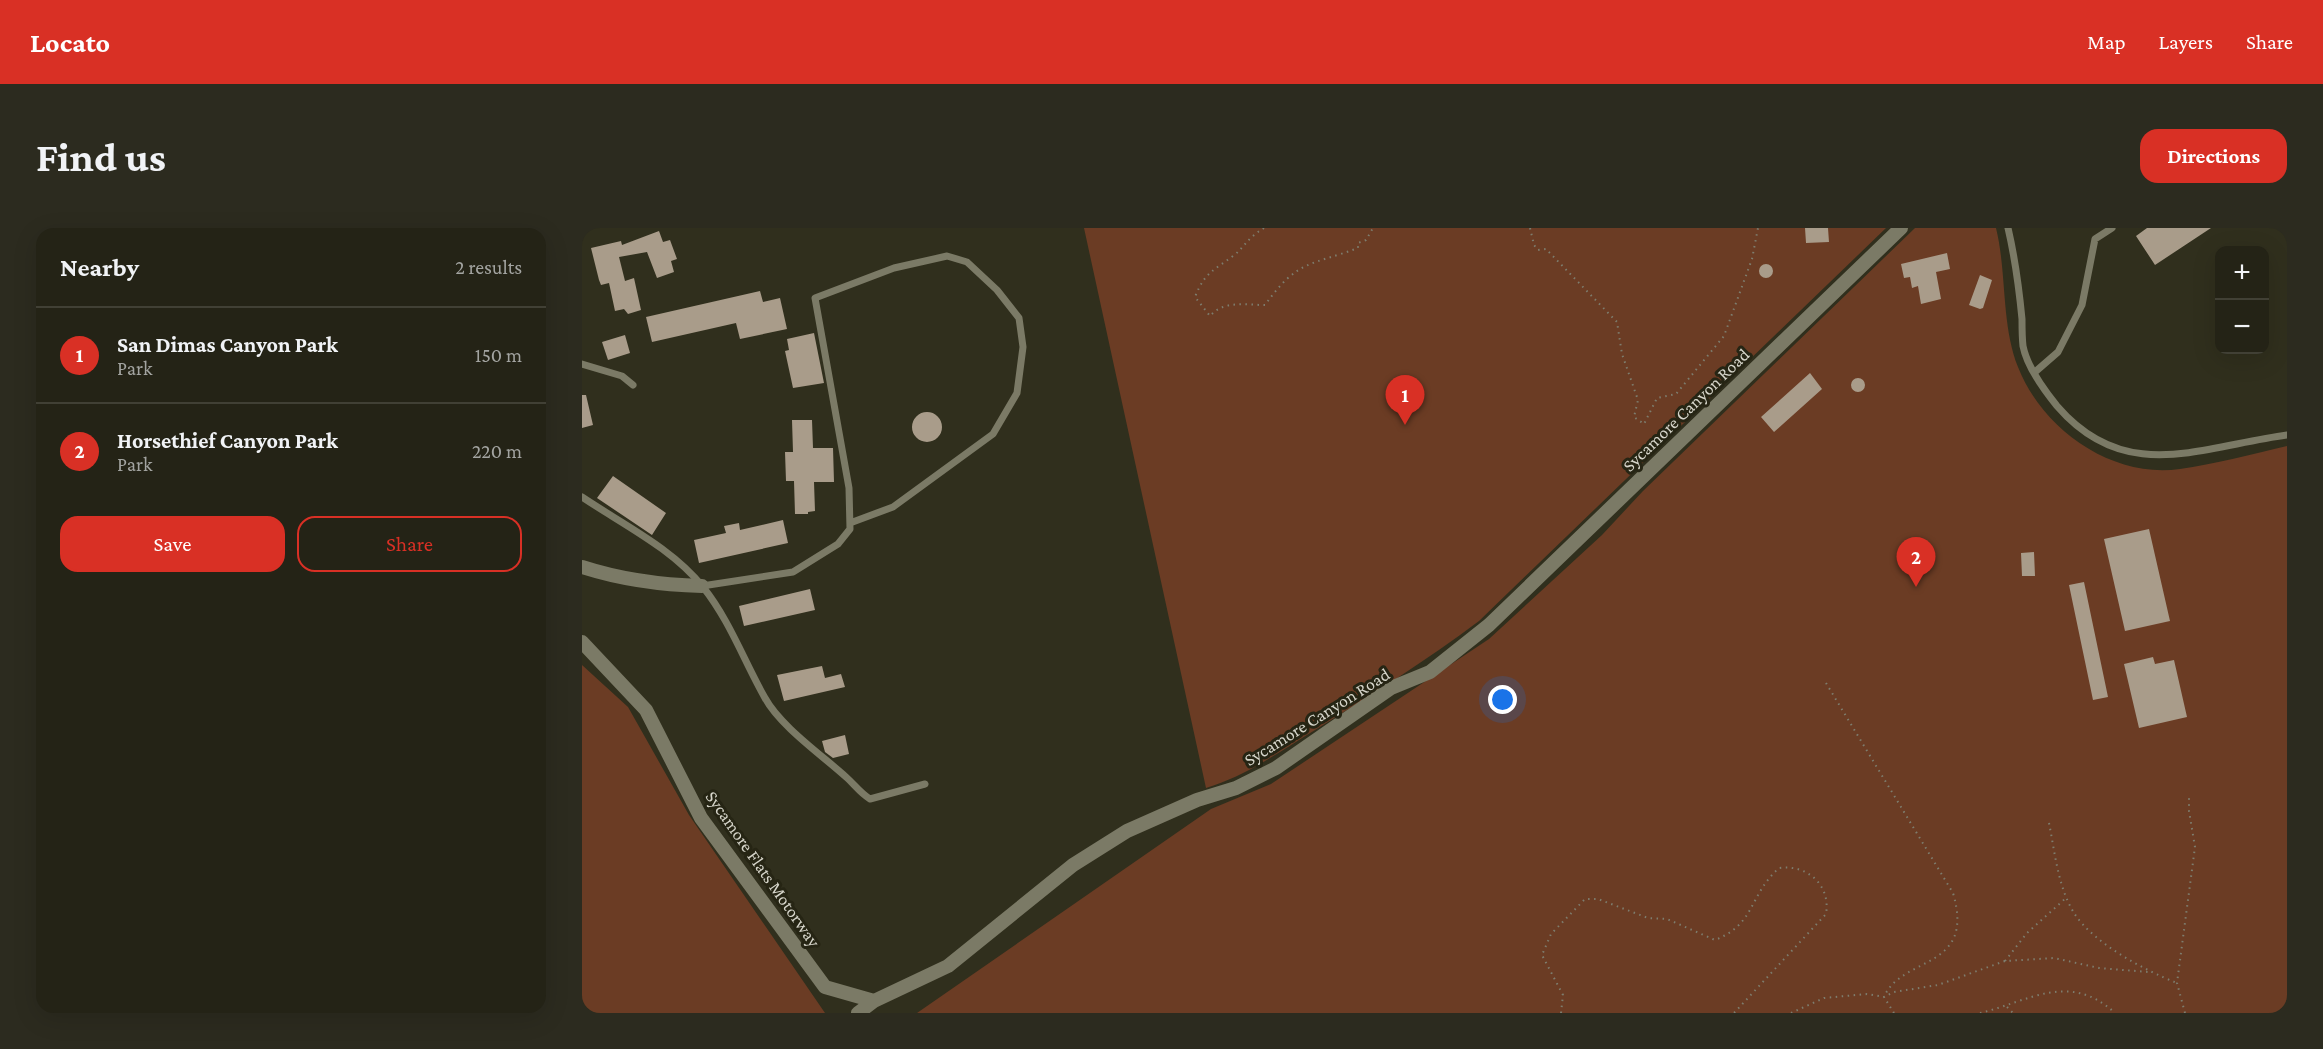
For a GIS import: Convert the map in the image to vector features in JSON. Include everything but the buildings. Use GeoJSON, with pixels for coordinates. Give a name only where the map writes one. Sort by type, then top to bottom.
{"type":"FeatureCollection","features":[{"type":"Feature","properties":{"kind":"street","name":"Sycamore Canyon Road"},"geometry":{"type":"LineString","coordinates":[[858,1013],[874,1001],[948,966],[1073,865],[1127,831],[1197,800],[1236,788],[1276,768],[1392,688],[1430,672],[1489,625],[1901,228]]}},
{"type":"Feature","properties":{"kind":"street"},"geometry":{"type":"LineString","coordinates":[[582,567],[622,580],[702,586]]}},
{"type":"Feature","properties":{"kind":"street","name":"Sycamore Flats Motorway"},"geometry":{"type":"LineString","coordinates":[[582,642],[646,710],[701,818],[825,987],[874,1001]]}},
{"type":"Feature","properties":{"kind":"lane"},"geometry":{"type":"LineString","coordinates":[[2008,228],[2017,281],[2023,347],[2049,395],[2074,426],[2101,443],[2125,451],[2154,456],[2194,453],[2287,435]]}},
{"type":"Feature","properties":{"kind":"lane"},"geometry":{"type":"LineString","coordinates":[[2035,372],[2058,352],[2082,305],[2095,239],[2112,228]]}},
{"type":"Feature","properties":{"kind":"lane"},"geometry":{"type":"LineString","coordinates":[[702,586],[794,572],[838,544],[850,530],[849,488],[815,298],[894,268],[947,256],[967,262],[997,290],[1019,318],[1023,347],[1017,393],[993,434],[894,507],[850,523]]}},
{"type":"Feature","properties":{"kind":"lane"},"geometry":{"type":"LineString","coordinates":[[582,364],[622,376],[633,385]]}},
{"type":"Feature","properties":{"kind":"lane"},"geometry":{"type":"LineString","coordinates":[[582,497],[675,559],[702,586],[734,634],[766,701],[819,757],[870,799],[925,784]]}},
{"type":"Feature","properties":{"kind":"path"},"geometry":{"type":"LineString","coordinates":[[1264,228],[1250,236],[1234,256],[1220,263],[1202,280],[1195,297],[1210,316],[1215,310],[1235,304],[1265,305],[1283,281],[1301,266],[1358,248],[1358,243],[1366,240],[1373,228]]}},
{"type":"Feature","properties":{"kind":"path"},"geometry":{"type":"LineString","coordinates":[[1530,228],[1534,245],[1538,250],[1545,249],[1617,322],[1622,354],[1638,400],[1634,417],[1644,424],[1657,398],[1676,394],[1724,336],[1752,259],[1758,228]]}},
{"type":"Feature","properties":{"kind":"path"},"geometry":{"type":"LineString","coordinates":[[1826,683],[1953,893],[1957,907],[1957,926],[1951,941],[1940,956],[1889,986],[1884,997]]}},
{"type":"Feature","properties":{"kind":"path"},"geometry":{"type":"LineString","coordinates":[[2185,1013],[2177,983],[2195,847],[2189,812],[2189,794]]}},
{"type":"Feature","properties":{"kind":"path"},"geometry":{"type":"LineString","coordinates":[[2049,824],[2061,882],[2073,912],[2086,929],[2148,972],[2177,983]]}},
{"type":"Feature","properties":{"kind":"path"},"geometry":{"type":"LineString","coordinates":[[1561,1013],[1563,995],[1542,955],[1551,934],[1585,899],[1598,899],[1648,918],[1667,920],[1715,940],[1732,933],[1745,922],[1758,891],[1779,867],[1793,866],[1806,871],[1817,881],[1824,894],[1828,904],[1826,914],[1734,1013]]}},
{"type":"Feature","properties":{"kind":"path"},"geometry":{"type":"LineString","coordinates":[[2005,961],[2027,933],[2067,897]]}},
{"type":"Feature","properties":{"kind":"path"},"geometry":{"type":"LineString","coordinates":[[1791,1013],[1824,998],[1867,994],[1884,997],[1894,992],[1938,986],[2005,961],[2054,958],[2099,968],[2148,972]]}},
{"type":"Feature","properties":{"kind":"path"},"geometry":{"type":"LineString","coordinates":[[1980,1013],[2048,992],[2069,990],[2098,1000],[2115,1013]]}},
{"type":"Feature","properties":{"kind":"path"},"geometry":{"type":"LineString","coordinates":[[1884,997],[1894,1013]]}},
{"type":"Feature","properties":{"kind":"path"},"geometry":{"type":"LineString","coordinates":[[2006,1006],[2013,1013]]}},
{"type":"Feature","properties":{"kind":"shaded area"},"geometry":{"type":"Polygon","coordinates":[[[1084,228],[1886,228],[1479,621],[1398,677],[1275,755],[1235,777],[1206,788],[1084,228]]]}},
{"type":"Feature","properties":{"kind":"shaded area"},"geometry":{"type":"Polygon","coordinates":[[[1915,228],[1996,228],[2002,263],[2006,316],[2018,367],[2029,390],[2044,410],[2082,445],[2129,466],[2154,470],[2193,467],[2287,446],[2287,1013],[917,1013],[1211,809],[1271,784],[1489,639],[1602,535],[1643,491],[1915,228]]]}},
{"type":"Feature","properties":{"kind":"shaded area"},"geometry":{"type":"Polygon","coordinates":[[[582,665],[628,707],[689,815],[825,1013],[582,1013],[582,665]]]}},
{"type":"Feature","properties":{"kind":"place","name":"San Dimas Canyon Park"},"geometry":{"type":"Point","coordinates":[1405,425]}},
{"type":"Feature","properties":{"kind":"place","name":"Horsethief Canyon Park"},"geometry":{"type":"Point","coordinates":[1916,587]}}]}
